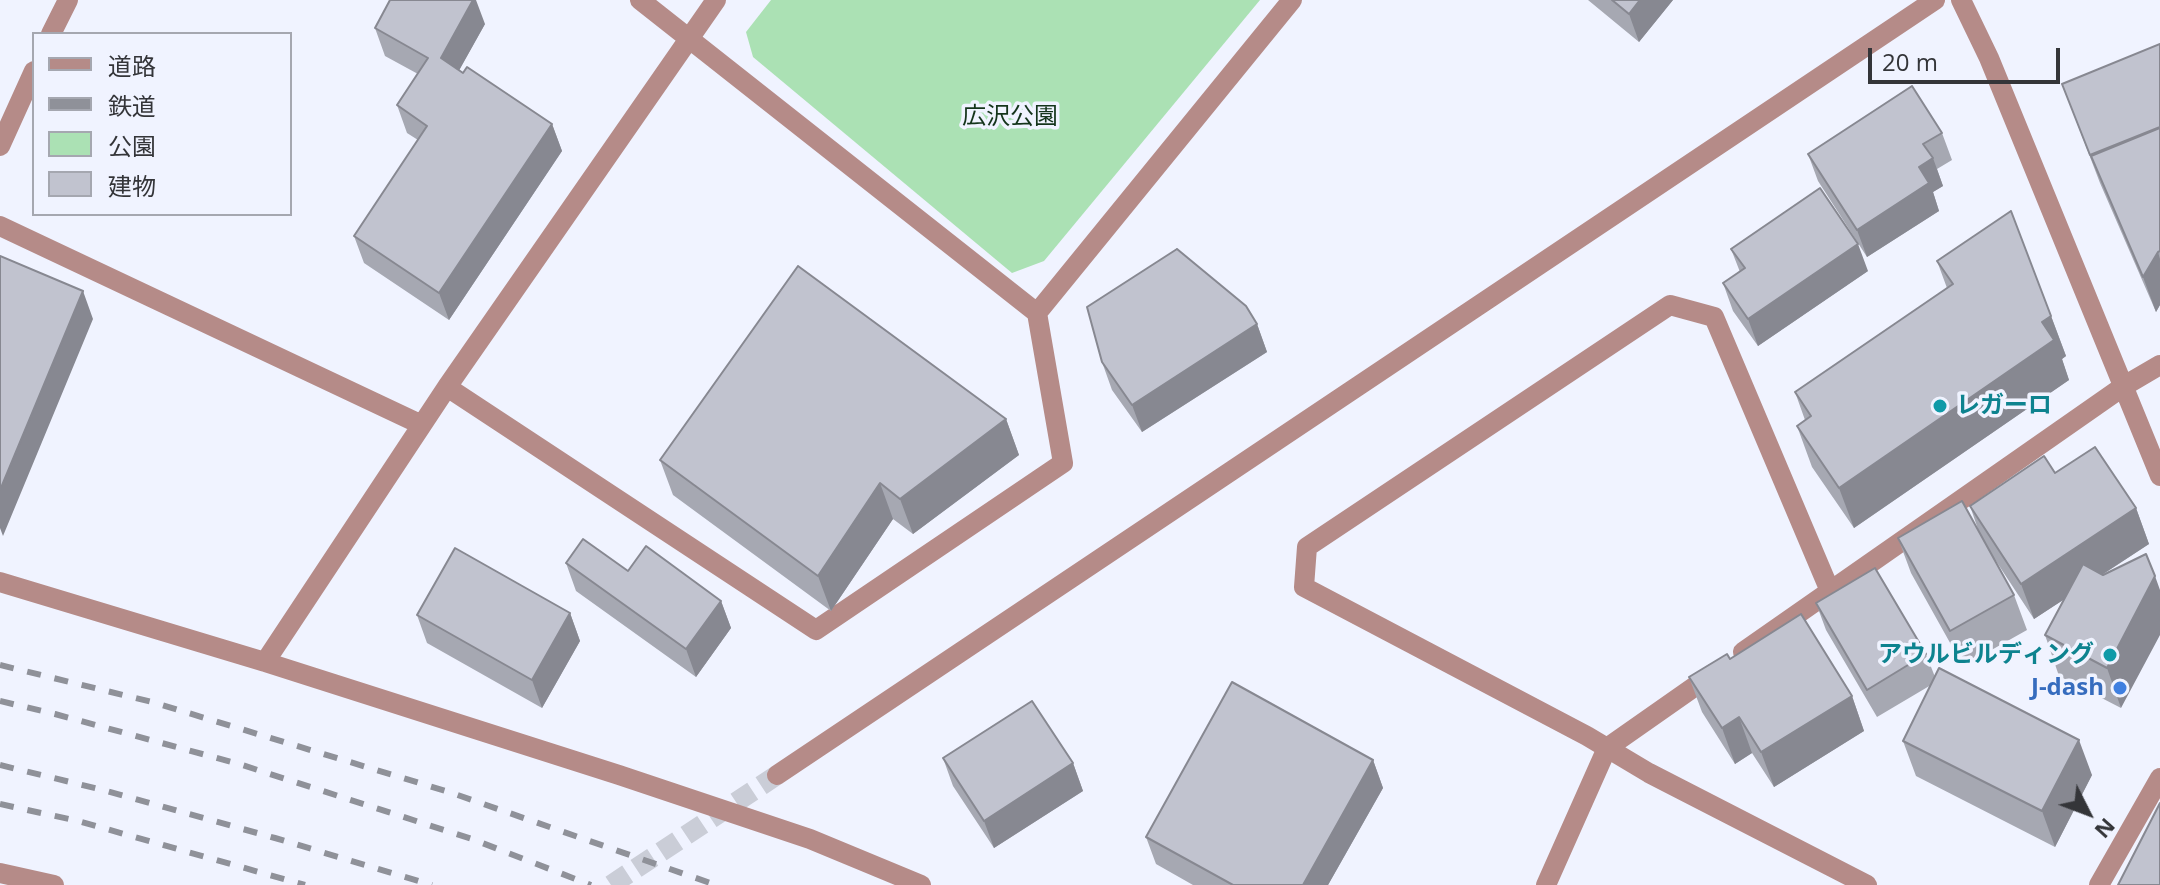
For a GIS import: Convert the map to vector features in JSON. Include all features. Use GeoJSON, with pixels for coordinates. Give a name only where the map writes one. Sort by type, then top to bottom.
{"type":"FeatureCollection","features":[{"type":"Feature","properties":{"kind":"street"},"geometry":{"type":"LineString","coordinates":[[52,32],[68,0]]}},
{"type":"Feature","properties":{"kind":"street"},"geometry":{"type":"LineString","coordinates":[[447,387],[816,630],[1063,463],[1037,313],[640,0]]}},
{"type":"Feature","properties":{"kind":"street"},"geometry":{"type":"LineString","coordinates":[[265,662],[447,387],[716,0]]}},
{"type":"Feature","properties":{"kind":"street"},"geometry":{"type":"LineString","coordinates":[[1037,313],[1292,0]]}},
{"type":"Feature","properties":{"kind":"street"},"geometry":{"type":"LineString","coordinates":[[777,775],[1935,0]]}},
{"type":"Feature","properties":{"kind":"street"},"geometry":{"type":"LineString","coordinates":[[1961,0],[1989,58],[2160,476]]}},
{"type":"Feature","properties":{"kind":"street"},"geometry":{"type":"LineString","coordinates":[[0,146],[32,75]]}},
{"type":"Feature","properties":{"kind":"street"},"geometry":{"type":"LineString","coordinates":[[0,226],[422,425]]}},
{"type":"Feature","properties":{"kind":"street"},"geometry":{"type":"LineString","coordinates":[[1830,591],[1714,317],[1670,305],[1307,547],[1304,587],[1587,736],[1649,773],[1867,885]]}},
{"type":"Feature","properties":{"kind":"street"},"geometry":{"type":"LineString","coordinates":[[1546,885],[1607,748],[2124,386],[2160,365]]}},
{"type":"Feature","properties":{"kind":"street"},"geometry":{"type":"LineString","coordinates":[[0,582],[265,662],[619,775],[810,839],[921,885]]}},
{"type":"Feature","properties":{"kind":"street"},"geometry":{"type":"LineString","coordinates":[[2099,885],[2160,778]]}},
{"type":"Feature","properties":{"kind":"street"},"geometry":{"type":"LineString","coordinates":[[0,873],[54,885]]}},
{"type":"Feature","properties":{"kind":"green space","name":"広沢公園"},"geometry":{"type":"Polygon","coordinates":[[[771,0],[1260,0],[1044,261],[1012,273],[753,57],[746,32],[771,0]]]}},
{"type":"Feature","properties":{"kind":"building"},"geometry":{"type":"Polygon","coordinates":[[[390,0],[473,0],[441,58],[463,73],[467,67],[552,124],[439,293],[354,236],[427,126],[397,105],[428,58],[375,28],[390,0]]]}},
{"type":"Feature","properties":{"kind":"building"},"geometry":{"type":"Polygon","coordinates":[[[1612,0],[1640,0],[1629,14],[1612,0]]]}},
{"type":"Feature","properties":{"kind":"building"},"geometry":{"type":"Polygon","coordinates":[[[2160,44],[2160,127],[2090,155],[2062,84],[2160,44]]]}},
{"type":"Feature","properties":{"kind":"building"},"geometry":{"type":"Polygon","coordinates":[[[1912,86],[1942,133],[1923,144],[1933,158],[1919,167],[1929,183],[1857,230],[1808,154],[1912,86]]]}},
{"type":"Feature","properties":{"kind":"building"},"geometry":{"type":"Polygon","coordinates":[[[2160,128],[2160,251],[2143,277],[2091,156],[2160,128]]]}},
{"type":"Feature","properties":{"kind":"building"},"geometry":{"type":"Polygon","coordinates":[[[1820,188],[1858,244],[1748,319],[1723,283],[1745,268],[1731,249],[1820,188]]]}},
{"type":"Feature","properties":{"kind":"building","name":"レガーロ"},"geometry":{"type":"Polygon","coordinates":[[[2011,211],[2051,316],[2042,322],[2054,340],[1839,488],[1797,426],[1811,416],[1795,392],[1953,284],[1937,261],[2011,211]]]}},
{"type":"Feature","properties":{"kind":"building"},"geometry":{"type":"Polygon","coordinates":[[[1177,249],[1246,306],[1257,324],[1132,405],[1102,362],[1087,307],[1177,249]]]}},
{"type":"Feature","properties":{"kind":"building"},"geometry":{"type":"Polygon","coordinates":[[[0,256],[83,291],[0,490],[0,256]]]}},
{"type":"Feature","properties":{"kind":"building"},"geometry":{"type":"Polygon","coordinates":[[[798,266],[1006,419],[900,499],[880,483],[818,576],[660,460],[798,266]]]}},
{"type":"Feature","properties":{"kind":"building"},"geometry":{"type":"Polygon","coordinates":[[[2095,447],[2136,508],[2021,584],[1970,506],[2044,456],[2055,473],[2095,447]]]}},
{"type":"Feature","properties":{"kind":"building"},"geometry":{"type":"Polygon","coordinates":[[[1962,501],[2014,595],[1950,631],[1898,538],[1962,501]]]}},
{"type":"Feature","properties":{"kind":"building"},"geometry":{"type":"Polygon","coordinates":[[[583,539],[628,571],[646,546],[721,601],[686,649],[566,563],[583,539]]]}},
{"type":"Feature","properties":{"kind":"building"},"geometry":{"type":"Polygon","coordinates":[[[455,548],[570,613],[532,680],[417,615],[455,548]]]}},
{"type":"Feature","properties":{"kind":"building"},"geometry":{"type":"Polygon","coordinates":[[[2146,554],[2155,576],[2107,668],[2045,635],[2083,564],[2103,575],[2146,554]]]}},
{"type":"Feature","properties":{"kind":"building"},"geometry":{"type":"Polygon","coordinates":[[[1875,568],[1926,654],[1867,690],[1816,603],[1875,568]]]}},
{"type":"Feature","properties":{"kind":"building"},"geometry":{"type":"Polygon","coordinates":[[[1801,614],[1852,696],[1761,752],[1739,717],[1722,728],[1689,677],[1727,654],[1730,659],[1801,614]]]}},
{"type":"Feature","properties":{"kind":"building"},"geometry":{"type":"Polygon","coordinates":[[[1939,668],[2079,740],[2042,811],[1903,741],[1939,668]]]}},
{"type":"Feature","properties":{"kind":"building"},"geometry":{"type":"Polygon","coordinates":[[[1232,682],[1373,760],[1303,885],[1233,885],[1146,837],[1232,682]]]}},
{"type":"Feature","properties":{"kind":"building"},"geometry":{"type":"Polygon","coordinates":[[[1032,701],[1073,763],[984,821],[943,758],[1032,701]]]}},
{"type":"Feature","properties":{"kind":"building"},"geometry":{"type":"Polygon","coordinates":[[[2160,803],[2160,885],[2118,885],[2160,803]]]}},
{"type":"Feature","properties":{"kind":"tunnel"},"geometry":{"type":"LineString","coordinates":[[611,885],[777,775]]}},
{"type":"Feature","properties":{"kind":"railway"},"geometry":{"type":"LineString","coordinates":[[0,665],[152,702],[449,792],[716,885]]}},
{"type":"Feature","properties":{"kind":"railway"},"geometry":{"type":"LineString","coordinates":[[0,701],[239,764],[472,839],[591,885]]}},
{"type":"Feature","properties":{"kind":"railway"},"geometry":{"type":"LineString","coordinates":[[0,765],[103,790],[432,885]]}},
{"type":"Feature","properties":{"kind":"railway"},"geometry":{"type":"LineString","coordinates":[[0,804],[78,821],[305,885]]}},
{"type":"Feature","properties":{"kind":"place","name":"レガーロ"},"geometry":{"type":"Point","coordinates":[1940,406]}},
{"type":"Feature","properties":{"kind":"place","name":"アウルビルディング"},"geometry":{"type":"Point","coordinates":[2110,655]}},
{"type":"Feature","properties":{"kind":"place","name":"J-dash"},"geometry":{"type":"Point","coordinates":[2120,688]}}]}
